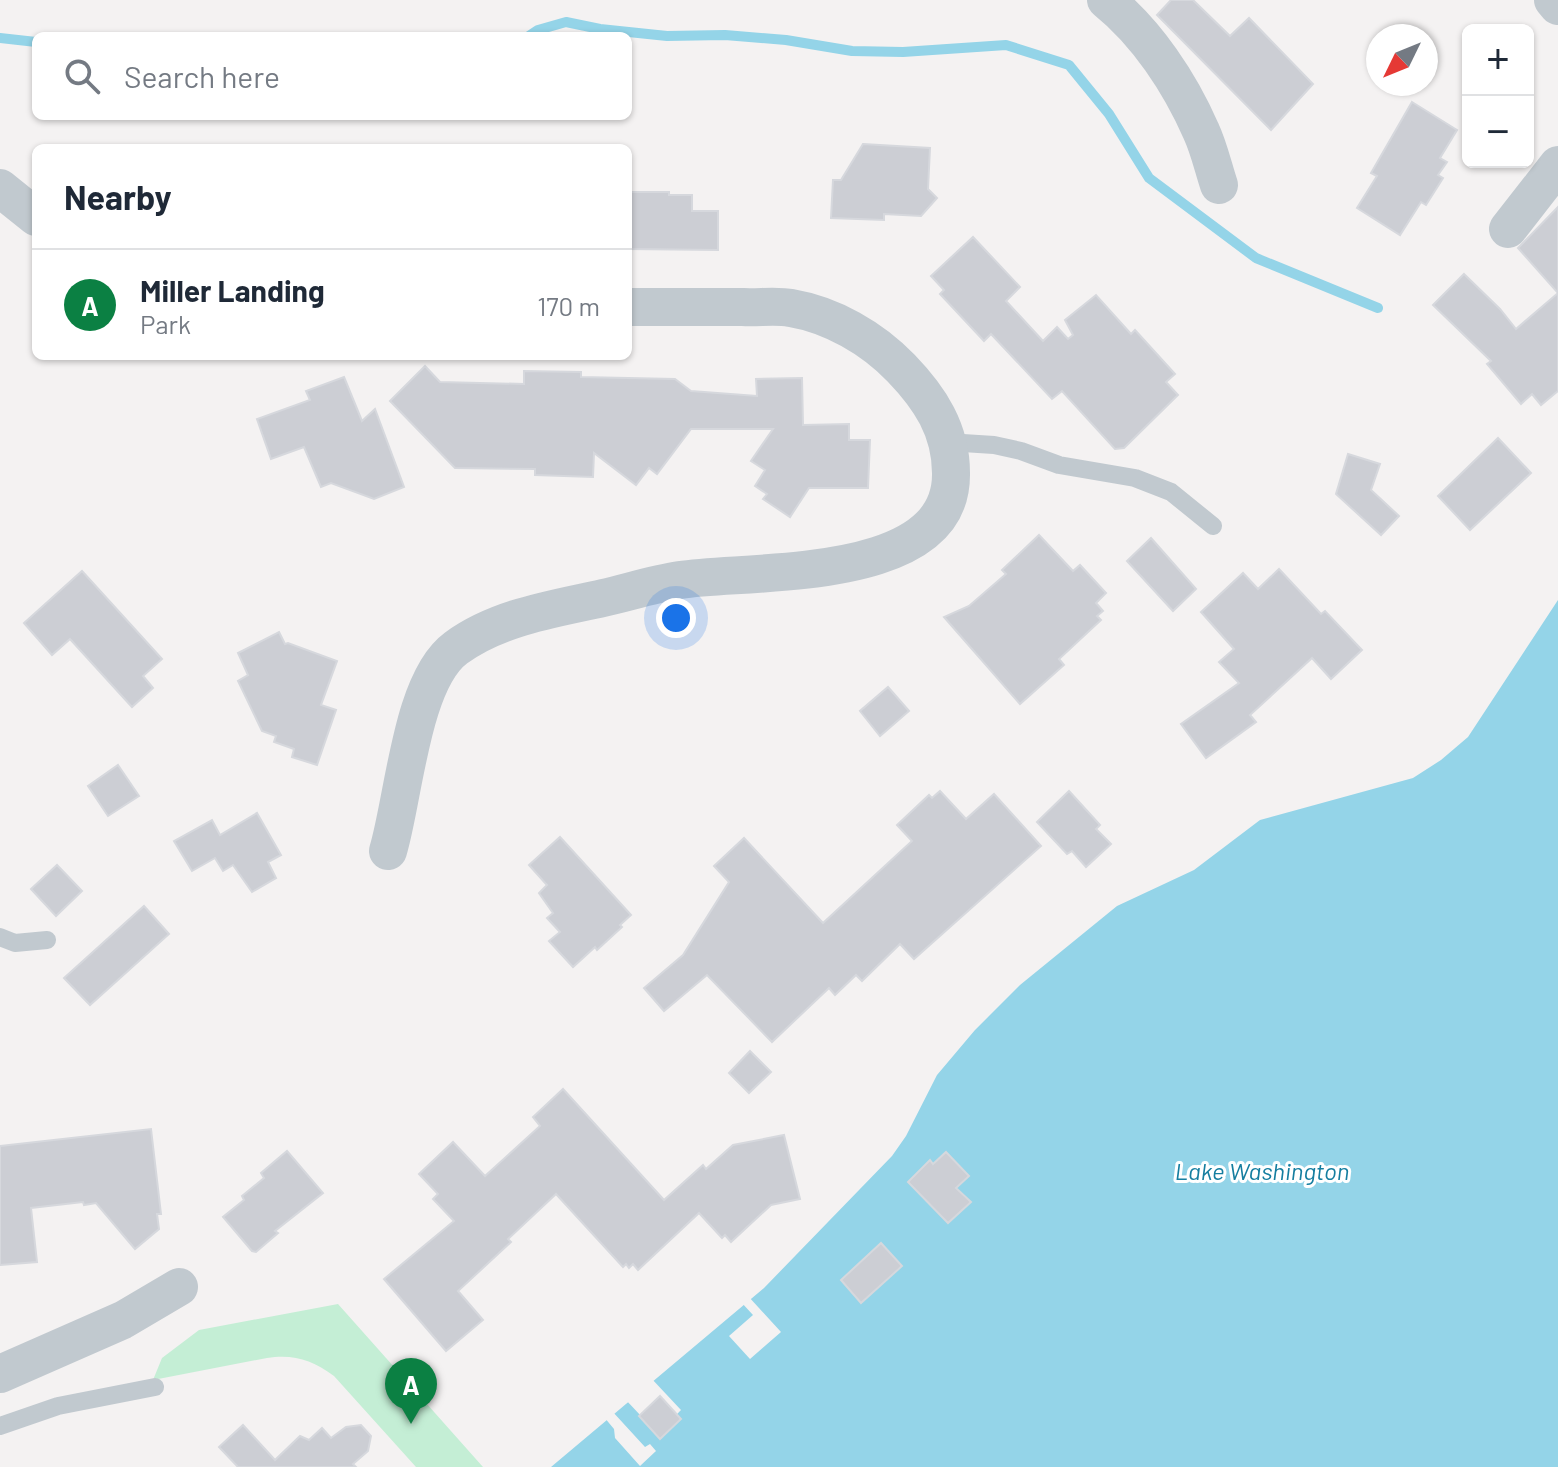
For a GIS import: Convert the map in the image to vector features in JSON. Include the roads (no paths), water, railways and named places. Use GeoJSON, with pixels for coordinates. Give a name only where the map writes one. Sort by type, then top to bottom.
{"type":"FeatureCollection","features":[{"type":"Feature","properties":{"kind":"street"},"geometry":{"type":"LineString","coordinates":[[1106,0],[1141,35],[1169,71],[1202,132],[1219,185]]}},
{"type":"Feature","properties":{"kind":"street"},"geometry":{"type":"LineString","coordinates":[[1553,0],[1558,6]]}},
{"type":"Feature","properties":{"kind":"street"},"geometry":{"type":"LineString","coordinates":[[1508,229],[1558,165]]}},
{"type":"Feature","properties":{"kind":"street"},"geometry":{"type":"LineString","coordinates":[[0,188],[32,214]]}},
{"type":"Feature","properties":{"kind":"street"},"geometry":{"type":"LineString","coordinates":[[388,851],[426,690],[452,650],[474,636],[517,619],[679,580],[824,568],[904,546],[927,531],[942,513],[951,493],[951,467],[944,427],[900,366],[865,338],[833,320],[790,308],[632,307]]}},
{"type":"Feature","properties":{"kind":"street"},"geometry":{"type":"LineString","coordinates":[[0,1374],[123,1320],[179,1287]]}},
{"type":"Feature","properties":{"kind":"lane"},"geometry":{"type":"LineString","coordinates":[[947,442],[994,445],[1059,465],[1135,478],[1171,492],[1213,526]]}},
{"type":"Feature","properties":{"kind":"lane"},"geometry":{"type":"LineString","coordinates":[[0,937],[15,943],[47,940]]}},
{"type":"Feature","properties":{"kind":"lane"},"geometry":{"type":"LineString","coordinates":[[0,1426],[58,1406],[155,1387]]}},
{"type":"Feature","properties":{"kind":"water","name":"Lake Washington"},"geometry":{"type":"Polygon","coordinates":[[[1558,600],[1558,1467],[551,1467],[764,1288],[892,1156],[906,1136],[937,1075],[975,1030],[1020,985],[1117,906],[1194,870],[1260,820],[1413,778],[1441,760],[1468,737],[1558,600]]]}},
{"type":"Feature","properties":{"kind":"waterway"},"geometry":{"type":"LineString","coordinates":[[535,32],[566,22],[629,32]]}},
{"type":"Feature","properties":{"kind":"waterway"},"geometry":{"type":"LineString","coordinates":[[632,32],[786,40],[852,51],[903,52],[1006,45],[1069,65],[1109,114],[1149,178],[1256,258],[1378,308]]}},
{"type":"Feature","properties":{"kind":"waterway"},"geometry":{"type":"LineString","coordinates":[[0,38],[32,42]]}},
{"type":"Feature","properties":{"kind":"place","name":"Miller Landing"},"geometry":{"type":"Point","coordinates":[411,1424]}}]}
